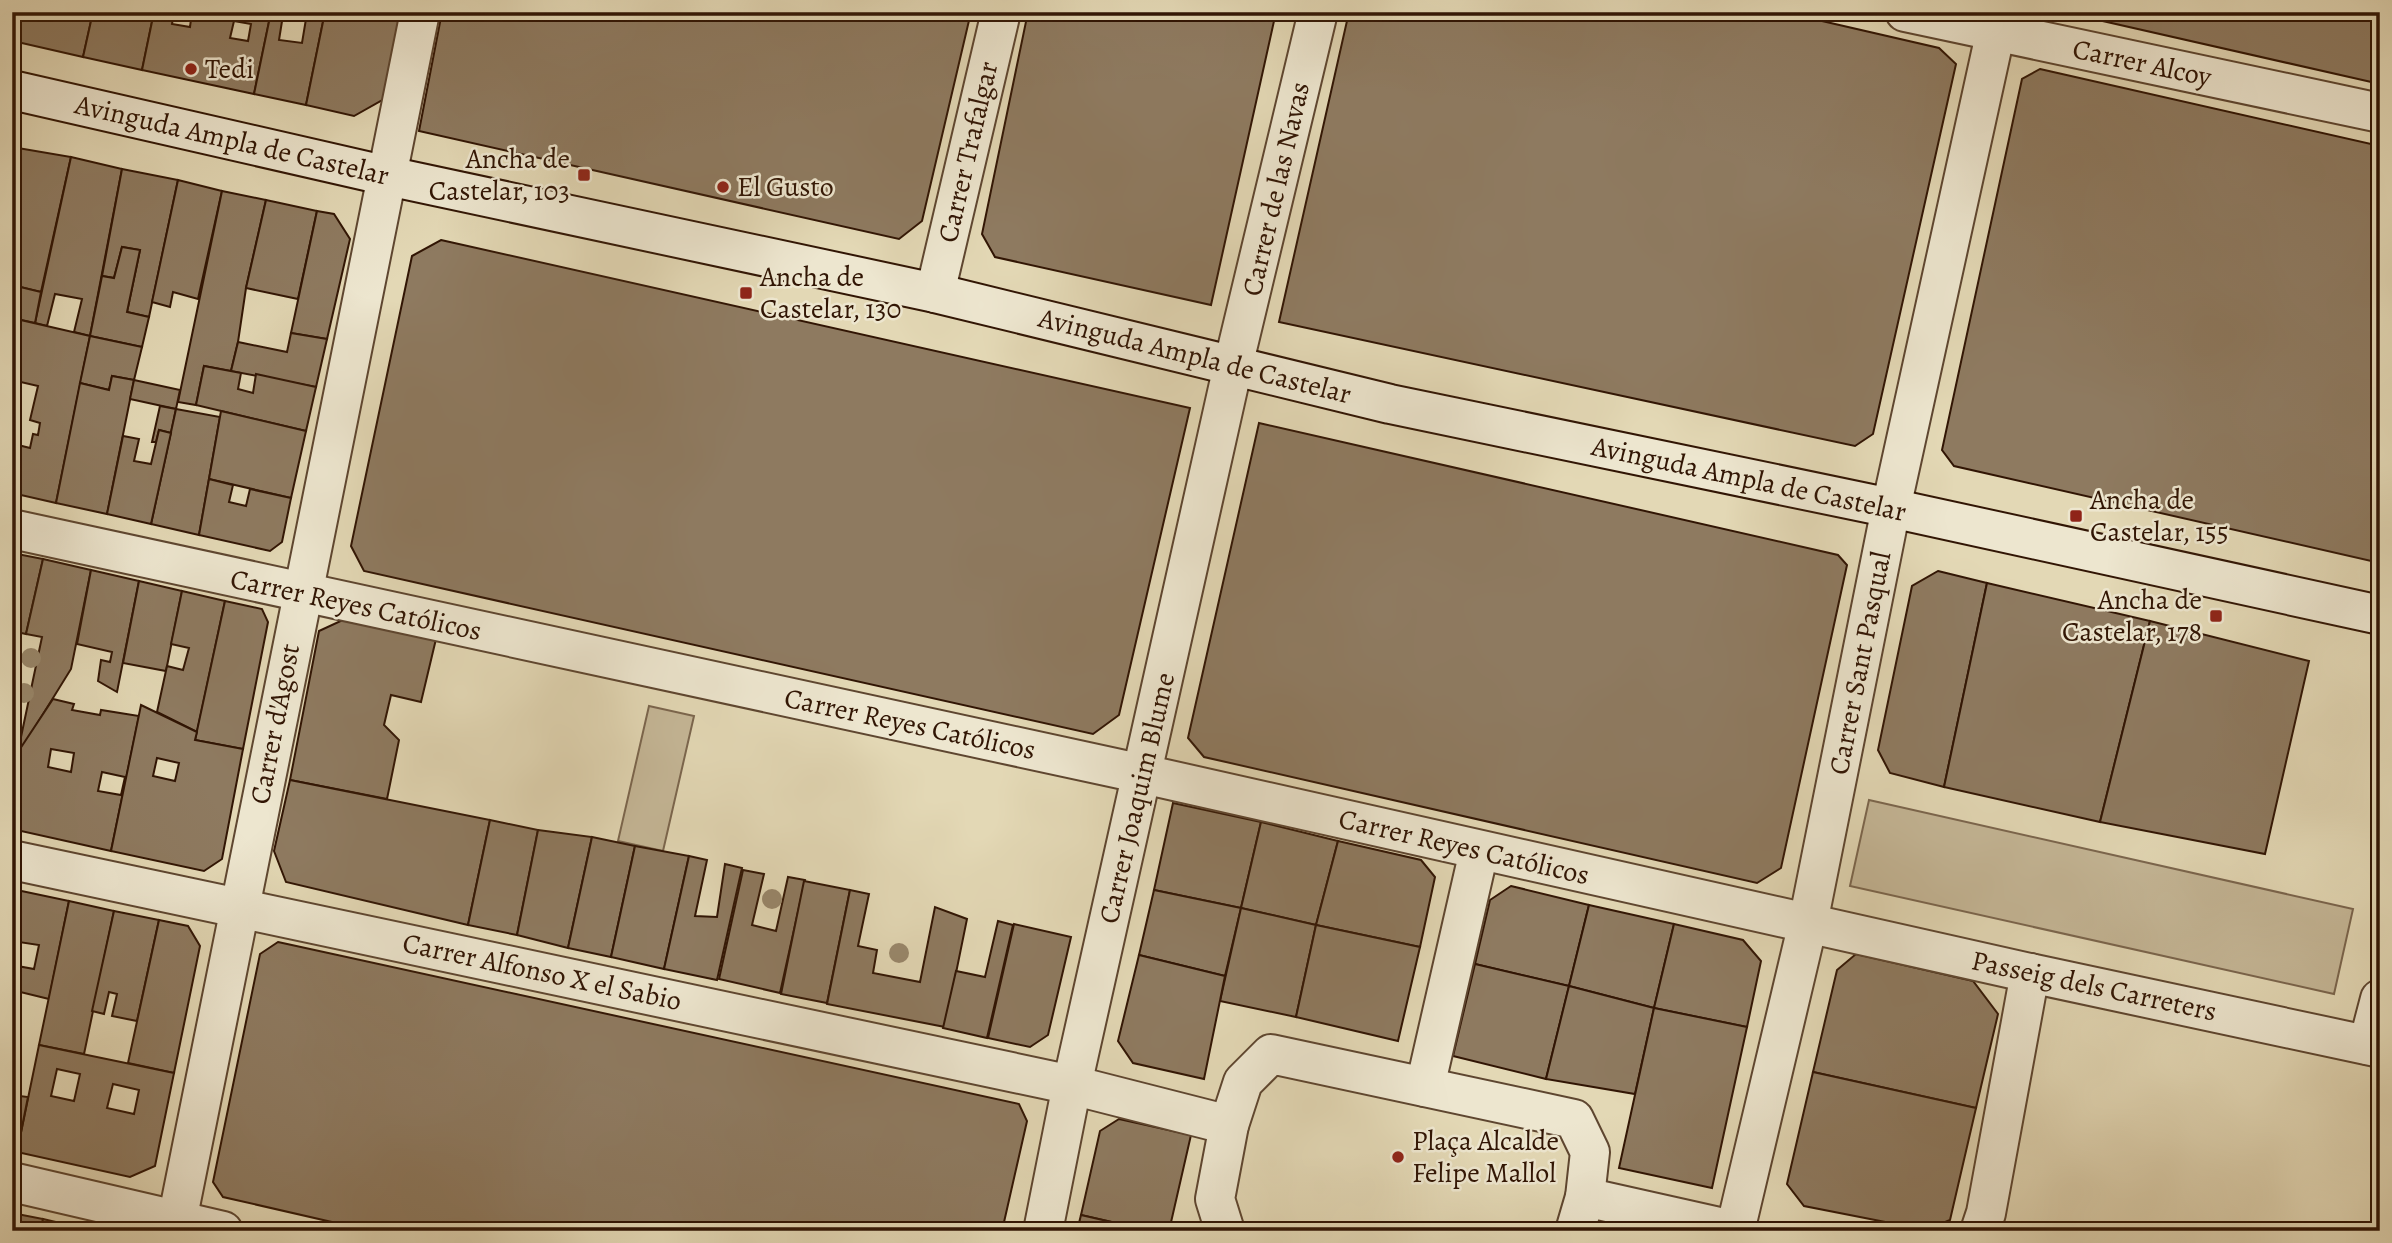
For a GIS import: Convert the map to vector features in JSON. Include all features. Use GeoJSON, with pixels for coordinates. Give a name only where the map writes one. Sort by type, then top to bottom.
{"type":"FeatureCollection","features":[{"type":"Feature","properties":{"kind":"street","name":"Carrer d'Agost"},"geometry":{"type":"LineString","coordinates":[[176,1226],[420,12]]}},
{"type":"Feature","properties":{"kind":"street","name":"Carrer Trafalgar"},"geometry":{"type":"LineString","coordinates":[[935,293],[1001,12]]}},
{"type":"Feature","properties":{"kind":"street","name":"Carrer de las Navas"},"geometry":{"type":"LineString","coordinates":[[1233,366],[1318,12]]}},
{"type":"Feature","properties":{"kind":"street","name":"Carrer Alcoy"},"geometry":{"type":"LineString","coordinates":[[1905,12],[1998,22],[2380,114]]}},
{"type":"Feature","properties":{"kind":"street","name":"Carrer Sant Pasqual"},"geometry":{"type":"LineString","coordinates":[[1580,1214],[1736,1231],[1808,923],[1891,508],[1998,22]]}},
{"type":"Feature","properties":{"kind":"street","name":"Avinguda Ampla de Castelar"},"geometry":{"type":"LineString","coordinates":[[12,90],[388,176],[935,293],[1390,404],[1891,508],[2380,615]]}},
{"type":"Feature","properties":{"kind":"street","name":"Carrer Joaquim Blume"},"geometry":{"type":"LineString","coordinates":[[1044,1231],[1072,1085],[1233,366]]}},
{"type":"Feature","properties":{"kind":"street","name":"Carrer Reyes Católicos"},"geometry":{"type":"LineString","coordinates":[[12,529],[301,594],[1143,774],[1808,923]]}},
{"type":"Feature","properties":{"kind":"street"},"geometry":{"type":"LineString","coordinates":[[1425,1087],[1479,851]]}},
{"type":"Feature","properties":{"kind":"street","name":"Carrer Alfonso X el Sabio"},"geometry":{"type":"LineString","coordinates":[[12,860],[1072,1085],[1229,1125]]}},
{"type":"Feature","properties":{"kind":"street","name":"Passeig dels Carreters"},"geometry":{"type":"LineString","coordinates":[[1808,923],[2374,1046]]}},
{"type":"Feature","properties":{"kind":"street"},"geometry":{"type":"LineString","coordinates":[[1980,1231],[1986,1213],[2030,973]]}},
{"type":"Feature","properties":{"kind":"street"},"geometry":{"type":"LineString","coordinates":[[2374,1046],[2380,999]]}},
{"type":"Feature","properties":{"kind":"street"},"geometry":{"type":"LineString","coordinates":[[1225,1231],[1215,1199],[1229,1125],[1243,1082],[1271,1054],[1574,1119],[1590,1152],[1580,1214]]}},
{"type":"Feature","properties":{"kind":"street"},"geometry":{"type":"LineString","coordinates":[[12,1181],[176,1226],[223,1231]]}},
{"type":"Feature","properties":{"kind":"shaded area"},"geometry":{"type":"Polygon","coordinates":[[[649,706],[694,716],[663,851],[618,841],[649,706]]]}},
{"type":"Feature","properties":{"kind":"shaded area"},"geometry":{"type":"Polygon","coordinates":[[[1869,800],[2353,909],[2334,994],[1850,886],[1869,800]]]}},
{"type":"Feature","properties":{"kind":"building"},"geometry":{"type":"Polygon","coordinates":[[[12,12],[20,12],[13,41],[12,41],[12,12]]]}},
{"type":"Feature","properties":{"kind":"building"},"geometry":{"type":"Polygon","coordinates":[[[20,12],[93,12],[83,57],[13,41],[20,12]]]}},
{"type":"Feature","properties":{"kind":"building"},"geometry":{"type":"Polygon","coordinates":[[[93,12],[154,12],[142,70],[83,57],[93,12]]]}},
{"type":"Feature","properties":{"kind":"building"},"geometry":{"type":"Polygon","coordinates":[[[154,12],[174,12],[172,24],[190,27],[192,12],[271,12],[254,94],[142,70],[154,12]],[[234,21],[230,38],[248,41],[251,24],[234,21]]]}},
{"type":"Feature","properties":{"kind":"building"},"geometry":{"type":"Polygon","coordinates":[[[271,12],[325,12],[306,105],[254,94],[271,12]],[[283,15],[279,40],[302,43],[306,19],[283,15]]]}},
{"type":"Feature","properties":{"kind":"building"},"geometry":{"type":"Polygon","coordinates":[[[325,12],[402,12],[384,99],[354,116],[306,105],[325,12]]]}},
{"type":"Feature","properties":{"kind":"building"},"geometry":{"type":"Polygon","coordinates":[[[442,12],[971,12],[922,221],[899,239],[419,131],[442,12]]]}},
{"type":"Feature","properties":{"kind":"building"},"geometry":{"type":"Polygon","coordinates":[[[1028,12],[1276,12],[1211,305],[995,257],[982,234],[1028,12]]]}},
{"type":"Feature","properties":{"kind":"building"},"geometry":{"type":"Polygon","coordinates":[[[1349,12],[1783,12],[1939,48],[1956,64],[1873,434],[1855,446],[1279,322],[1349,12]]]}},
{"type":"Feature","properties":{"kind":"building"},"geometry":{"type":"Polygon","coordinates":[[[2063,12],[2380,12],[2380,84],[2063,12]]]}},
{"type":"Feature","properties":{"kind":"building"},"geometry":{"type":"Polygon","coordinates":[[[2040,69],[2380,146],[2380,563],[1954,466],[1942,450],[2022,79],[2040,69]]]}},
{"type":"Feature","properties":{"kind":"building"},"geometry":{"type":"Polygon","coordinates":[[[12,147],[71,157],[41,292],[12,285],[12,147]]]}},
{"type":"Feature","properties":{"kind":"building"},"geometry":{"type":"Polygon","coordinates":[[[71,157],[122,169],[90,336],[74,332],[82,299],[55,294],[47,326],[35,323],[71,157]]]}},
{"type":"Feature","properties":{"kind":"building"},"geometry":{"type":"Polygon","coordinates":[[[122,169],[178,180],[149,317],[127,312],[140,250],[122,247],[114,278],[102,276],[122,169]]]}},
{"type":"Feature","properties":{"kind":"building"},"geometry":{"type":"Polygon","coordinates":[[[178,180],[222,191],[198,299],[173,292],[170,307],[152,302],[178,180]]]}},
{"type":"Feature","properties":{"kind":"building"},"geometry":{"type":"Polygon","coordinates":[[[222,191],[266,200],[231,371],[204,366],[196,405],[178,402],[222,191]]]}},
{"type":"Feature","properties":{"kind":"building"},"geometry":{"type":"Polygon","coordinates":[[[266,200],[317,211],[298,299],[246,288],[266,200]]]}},
{"type":"Feature","properties":{"kind":"building"},"geometry":{"type":"Polygon","coordinates":[[[317,211],[334,214],[350,239],[327,339],[291,333],[317,211]]]}},
{"type":"Feature","properties":{"kind":"building"},"geometry":{"type":"Polygon","coordinates":[[[441,240],[1190,408],[1119,715],[1093,734],[364,571],[351,546],[412,256],[441,240]]]}},
{"type":"Feature","properties":{"kind":"building"},"geometry":{"type":"Polygon","coordinates":[[[122,247],[140,250],[127,312],[149,317],[142,347],[90,336],[102,276],[114,278],[122,247]]]}},
{"type":"Feature","properties":{"kind":"building"},"geometry":{"type":"Polygon","coordinates":[[[12,285],[41,292],[35,323],[12,318],[12,285]]]}},
{"type":"Feature","properties":{"kind":"building"},"geometry":{"type":"Polygon","coordinates":[[[12,318],[90,336],[56,503],[12,493],[18,445],[30,448],[33,434],[38,435],[40,423],[30,420],[38,386],[12,380],[12,318]]]}},
{"type":"Feature","properties":{"kind":"building"},"geometry":{"type":"Polygon","coordinates":[[[291,333],[327,339],[316,387],[231,371],[238,342],[287,352],[291,333]]]}},
{"type":"Feature","properties":{"kind":"building"},"geometry":{"type":"Polygon","coordinates":[[[90,336],[142,347],[134,380],[112,376],[109,390],[80,383],[90,336]]]}},
{"type":"Feature","properties":{"kind":"building"},"geometry":{"type":"Polygon","coordinates":[[[204,366],[241,373],[238,389],[253,393],[256,374],[316,387],[306,431],[196,405],[204,366]]]}},
{"type":"Feature","properties":{"kind":"building"},"geometry":{"type":"Polygon","coordinates":[[[112,376],[134,380],[107,514],[56,503],[80,383],[109,390],[112,376]]]}},
{"type":"Feature","properties":{"kind":"building"},"geometry":{"type":"Polygon","coordinates":[[[134,380],[180,390],[176,409],[130,399],[134,380]]]}},
{"type":"Feature","properties":{"kind":"building"},"geometry":{"type":"Polygon","coordinates":[[[160,406],[176,409],[171,433],[159,430],[156,442],[152,442],[160,406]]]}},
{"type":"Feature","properties":{"kind":"building"},"geometry":{"type":"Polygon","coordinates":[[[176,409],[220,417],[199,535],[151,524],[176,409]]]}},
{"type":"Feature","properties":{"kind":"building"},"geometry":{"type":"Polygon","coordinates":[[[221,411],[306,431],[291,498],[209,479],[221,411]]]}},
{"type":"Feature","properties":{"kind":"building"},"geometry":{"type":"Polygon","coordinates":[[[1259,423],[1838,555],[1847,565],[1781,868],[1757,883],[1204,757],[1188,738],[1259,423]]]}},
{"type":"Feature","properties":{"kind":"building"},"geometry":{"type":"Polygon","coordinates":[[[159,430],[171,433],[151,524],[107,514],[123,436],[139,439],[134,461],[151,464],[159,430]]]}},
{"type":"Feature","properties":{"kind":"building"},"geometry":{"type":"Polygon","coordinates":[[[209,479],[233,485],[229,502],[246,506],[250,489],[291,498],[282,542],[270,551],[199,535],[209,479]]]}},
{"type":"Feature","properties":{"kind":"building"},"geometry":{"type":"Polygon","coordinates":[[[12,553],[43,559],[26,634],[12,631],[12,553]]]}},
{"type":"Feature","properties":{"kind":"building"},"geometry":{"type":"Polygon","coordinates":[[[43,559],[91,570],[71,669],[14,761],[12,735],[21,737],[42,637],[26,634],[43,559]]]}},
{"type":"Feature","properties":{"kind":"building"},"geometry":{"type":"Polygon","coordinates":[[[91,570],[139,581],[117,692],[98,681],[101,660],[110,662],[112,652],[77,644],[91,570]]]}},
{"type":"Feature","properties":{"kind":"building"},"geometry":{"type":"Polygon","coordinates":[[[1938,571],[1987,583],[1944,787],[1890,773],[1878,750],[1912,586],[1938,571]]]}},
{"type":"Feature","properties":{"kind":"building"},"geometry":{"type":"Polygon","coordinates":[[[139,581],[182,591],[166,671],[123,663],[139,581]]]}},
{"type":"Feature","properties":{"kind":"building"},"geometry":{"type":"Polygon","coordinates":[[[1987,583],[2150,621],[2100,822],[1944,787],[1987,583]]]}},
{"type":"Feature","properties":{"kind":"building"},"geometry":{"type":"Polygon","coordinates":[[[182,591],[225,601],[197,732],[157,712],[167,666],[183,670],[189,648],[171,644],[182,591]]]}},
{"type":"Feature","properties":{"kind":"building"},"geometry":{"type":"Polygon","coordinates":[[[225,601],[262,609],[268,622],[243,749],[195,740],[225,601]]]}},
{"type":"Feature","properties":{"kind":"building"},"geometry":{"type":"Polygon","coordinates":[[[347,618],[436,639],[421,702],[391,695],[384,725],[399,740],[387,799],[290,780],[319,631],[347,618]]]}},
{"type":"Feature","properties":{"kind":"building"},"geometry":{"type":"Polygon","coordinates":[[[2150,621],[2309,661],[2265,854],[2100,822],[2150,621]]]}},
{"type":"Feature","properties":{"kind":"building"},"geometry":{"type":"Polygon","coordinates":[[[53,699],[74,704],[72,710],[100,715],[101,710],[139,716],[111,851],[12,829],[12,761],[53,699]],[[51,749],[48,767],[71,772],[74,753],[51,749]],[[102,772],[98,791],[121,795],[125,777],[102,772]]]}},
{"type":"Feature","properties":{"kind":"building"},"geometry":{"type":"Polygon","coordinates":[[[141,705],[197,732],[195,740],[243,749],[222,859],[204,871],[111,851],[141,705]],[[157,758],[153,776],[175,781],[179,763],[157,758]]]}},
{"type":"Feature","properties":{"kind":"building"},"geometry":{"type":"Polygon","coordinates":[[[290,780],[490,820],[468,925],[286,882],[274,851],[290,780]]]}},
{"type":"Feature","properties":{"kind":"building"},"geometry":{"type":"Polygon","coordinates":[[[1173,803],[1261,822],[1241,908],[1154,890],[1173,803]]]}},
{"type":"Feature","properties":{"kind":"building"},"geometry":{"type":"Polygon","coordinates":[[[490,820],[538,830],[517,935],[468,925],[490,820]]]}},
{"type":"Feature","properties":{"kind":"building"},"geometry":{"type":"Polygon","coordinates":[[[1261,822],[1338,841],[1316,925],[1241,908],[1261,822]]]}},
{"type":"Feature","properties":{"kind":"building"},"geometry":{"type":"Polygon","coordinates":[[[538,830],[592,837],[568,948],[517,935],[538,830]]]}},
{"type":"Feature","properties":{"kind":"building"},"geometry":{"type":"Polygon","coordinates":[[[592,837],[635,846],[611,957],[568,948],[592,837]]]}},
{"type":"Feature","properties":{"kind":"building"},"geometry":{"type":"Polygon","coordinates":[[[1338,841],[1421,860],[1435,877],[1420,947],[1316,925],[1338,841]]]}},
{"type":"Feature","properties":{"kind":"building"},"geometry":{"type":"Polygon","coordinates":[[[635,846],[689,856],[664,969],[611,957],[635,846]]]}},
{"type":"Feature","properties":{"kind":"building"},"geometry":{"type":"Polygon","coordinates":[[[689,856],[707,860],[695,916],[717,917],[725,864],[742,868],[717,980],[664,969],[689,856]]]}},
{"type":"Feature","properties":{"kind":"building"},"geometry":{"type":"Polygon","coordinates":[[[743,870],[764,874],[752,925],[776,931],[788,877],[805,880],[780,993],[719,979],[743,870]]]}},
{"type":"Feature","properties":{"kind":"building"},"geometry":{"type":"Polygon","coordinates":[[[804,881],[850,890],[827,1003],[781,994],[804,881]]]}},
{"type":"Feature","properties":{"kind":"building"},"geometry":{"type":"Polygon","coordinates":[[[1511,886],[1589,905],[1569,986],[1475,964],[1490,900],[1511,886]]]}},
{"type":"Feature","properties":{"kind":"building"},"geometry":{"type":"Polygon","coordinates":[[[12,889],[69,901],[49,999],[12,990],[12,965],[34,969],[39,945],[12,941],[12,889]]]}},
{"type":"Feature","properties":{"kind":"building"},"geometry":{"type":"Polygon","coordinates":[[[850,890],[869,894],[858,946],[877,950],[873,973],[920,982],[935,907],[967,919],[945,1027],[827,1004],[850,890]]]}},
{"type":"Feature","properties":{"kind":"building"},"geometry":{"type":"Polygon","coordinates":[[[1154,890],[1241,908],[1225,976],[1139,955],[1154,890]]]}},
{"type":"Feature","properties":{"kind":"building"},"geometry":{"type":"Polygon","coordinates":[[[69,901],[114,911],[84,1054],[39,1045],[69,901]]]}},
{"type":"Feature","properties":{"kind":"building"},"geometry":{"type":"Polygon","coordinates":[[[1589,905],[1674,924],[1654,1008],[1569,986],[1589,905]]]}},
{"type":"Feature","properties":{"kind":"building"},"geometry":{"type":"Polygon","coordinates":[[[1241,908],[1316,925],[1296,1017],[1220,1001],[1241,908]]]}},
{"type":"Feature","properties":{"kind":"building"},"geometry":{"type":"Polygon","coordinates":[[[114,911],[159,920],[137,1021],[112,1016],[117,994],[109,992],[104,1014],[92,1011],[114,911]]]}},
{"type":"Feature","properties":{"kind":"building"},"geometry":{"type":"Polygon","coordinates":[[[159,920],[188,926],[200,946],[174,1073],[128,1063],[159,920]]]}},
{"type":"Feature","properties":{"kind":"building"},"geometry":{"type":"Polygon","coordinates":[[[998,921],[1013,925],[987,1038],[943,1028],[956,971],[985,977],[998,921]]]}},
{"type":"Feature","properties":{"kind":"building"},"geometry":{"type":"Polygon","coordinates":[[[1014,924],[1071,937],[1048,1035],[1030,1047],[988,1038],[1014,924]]]}},
{"type":"Feature","properties":{"kind":"building"},"geometry":{"type":"Polygon","coordinates":[[[1674,924],[1743,940],[1761,961],[1747,1027],[1654,1008],[1674,924]]]}},
{"type":"Feature","properties":{"kind":"building"},"geometry":{"type":"Polygon","coordinates":[[[1316,925],[1420,947],[1398,1041],[1296,1017],[1316,925]]]}},
{"type":"Feature","properties":{"kind":"building"},"geometry":{"type":"Polygon","coordinates":[[[278,942],[1019,1104],[1027,1121],[1002,1231],[371,1231],[223,1197],[213,1182],[260,954],[278,942]]]}},
{"type":"Feature","properties":{"kind":"building"},"geometry":{"type":"Polygon","coordinates":[[[1856,954],[1973,981],[1998,1014],[1976,1108],[1813,1072],[1837,970],[1856,954]]]}},
{"type":"Feature","properties":{"kind":"building"},"geometry":{"type":"Polygon","coordinates":[[[1139,955],[1225,976],[1204,1079],[1133,1063],[1118,1041],[1139,955]]]}},
{"type":"Feature","properties":{"kind":"building"},"geometry":{"type":"Polygon","coordinates":[[[1475,964],[1569,986],[1546,1079],[1453,1056],[1475,964]]]}},
{"type":"Feature","properties":{"kind":"building"},"geometry":{"type":"Polygon","coordinates":[[[1569,986],[1654,1008],[1635,1094],[1546,1079],[1569,986]]]}},
{"type":"Feature","properties":{"kind":"building"},"geometry":{"type":"Polygon","coordinates":[[[1654,1008],[1747,1027],[1712,1188],[1619,1168],[1654,1008]]]}},
{"type":"Feature","properties":{"kind":"building"},"geometry":{"type":"Polygon","coordinates":[[[39,1045],[174,1073],[155,1166],[130,1177],[17,1152],[39,1045]],[[57,1069],[51,1096],[74,1101],[80,1074],[57,1069]],[[113,1084],[107,1108],[134,1114],[139,1090],[113,1084]]]}},
{"type":"Feature","properties":{"kind":"building"},"geometry":{"type":"Polygon","coordinates":[[[1813,1072],[1976,1108],[1950,1220],[1926,1230],[1804,1206],[1787,1184],[1813,1072]]]}},
{"type":"Feature","properties":{"kind":"building"},"geometry":{"type":"Polygon","coordinates":[[[12,1095],[28,1097],[17,1152],[12,1151],[12,1095]]]}},
{"type":"Feature","properties":{"kind":"building"},"geometry":{"type":"Polygon","coordinates":[[[1119,1119],[1191,1135],[1169,1231],[1151,1231],[1081,1215],[1100,1131],[1119,1119]]]}},
{"type":"Feature","properties":{"kind":"building"},"geometry":{"type":"Polygon","coordinates":[[[12,1213],[43,1219],[41,1231],[12,1231],[12,1213]]]}},
{"type":"Feature","properties":{"kind":"building"},"geometry":{"type":"Polygon","coordinates":[[[1081,1215],[1151,1231],[1077,1231],[1081,1215]]]}},
{"type":"Feature","properties":{"kind":"building"},"geometry":{"type":"Polygon","coordinates":[[[43,1219],[86,1229],[86,1231],[41,1231],[43,1219]]]}},
{"type":"Feature","properties":{"kind":"building"},"geometry":{"type":"Polygon","coordinates":[[[1609,1219],[1662,1231],[1607,1231],[1609,1219]]]}},
{"type":"Feature","properties":{"kind":"place","name":"Tedi"},"geometry":{"type":"Point","coordinates":[191,69]}},
{"type":"Feature","properties":{"kind":"place","name":"Ancha de Castelar, 103"},"geometry":{"type":"Point","coordinates":[584,175]}},
{"type":"Feature","properties":{"kind":"place","name":"El Gusto"},"geometry":{"type":"Point","coordinates":[723,187]}},
{"type":"Feature","properties":{"kind":"place","name":"Ancha de Castelar, 130"},"geometry":{"type":"Point","coordinates":[746,293]}},
{"type":"Feature","properties":{"kind":"place","name":"Ancha de Castelar, 155"},"geometry":{"type":"Point","coordinates":[2076,516]}},
{"type":"Feature","properties":{"kind":"place","name":"Ancha de Castelar, 178"},"geometry":{"type":"Point","coordinates":[2216,616]}},
{"type":"Feature","properties":{"kind":"place","name":"Plaça Alcalde Felipe Mallol"},"geometry":{"type":"Point","coordinates":[1398,1157]}}]}
